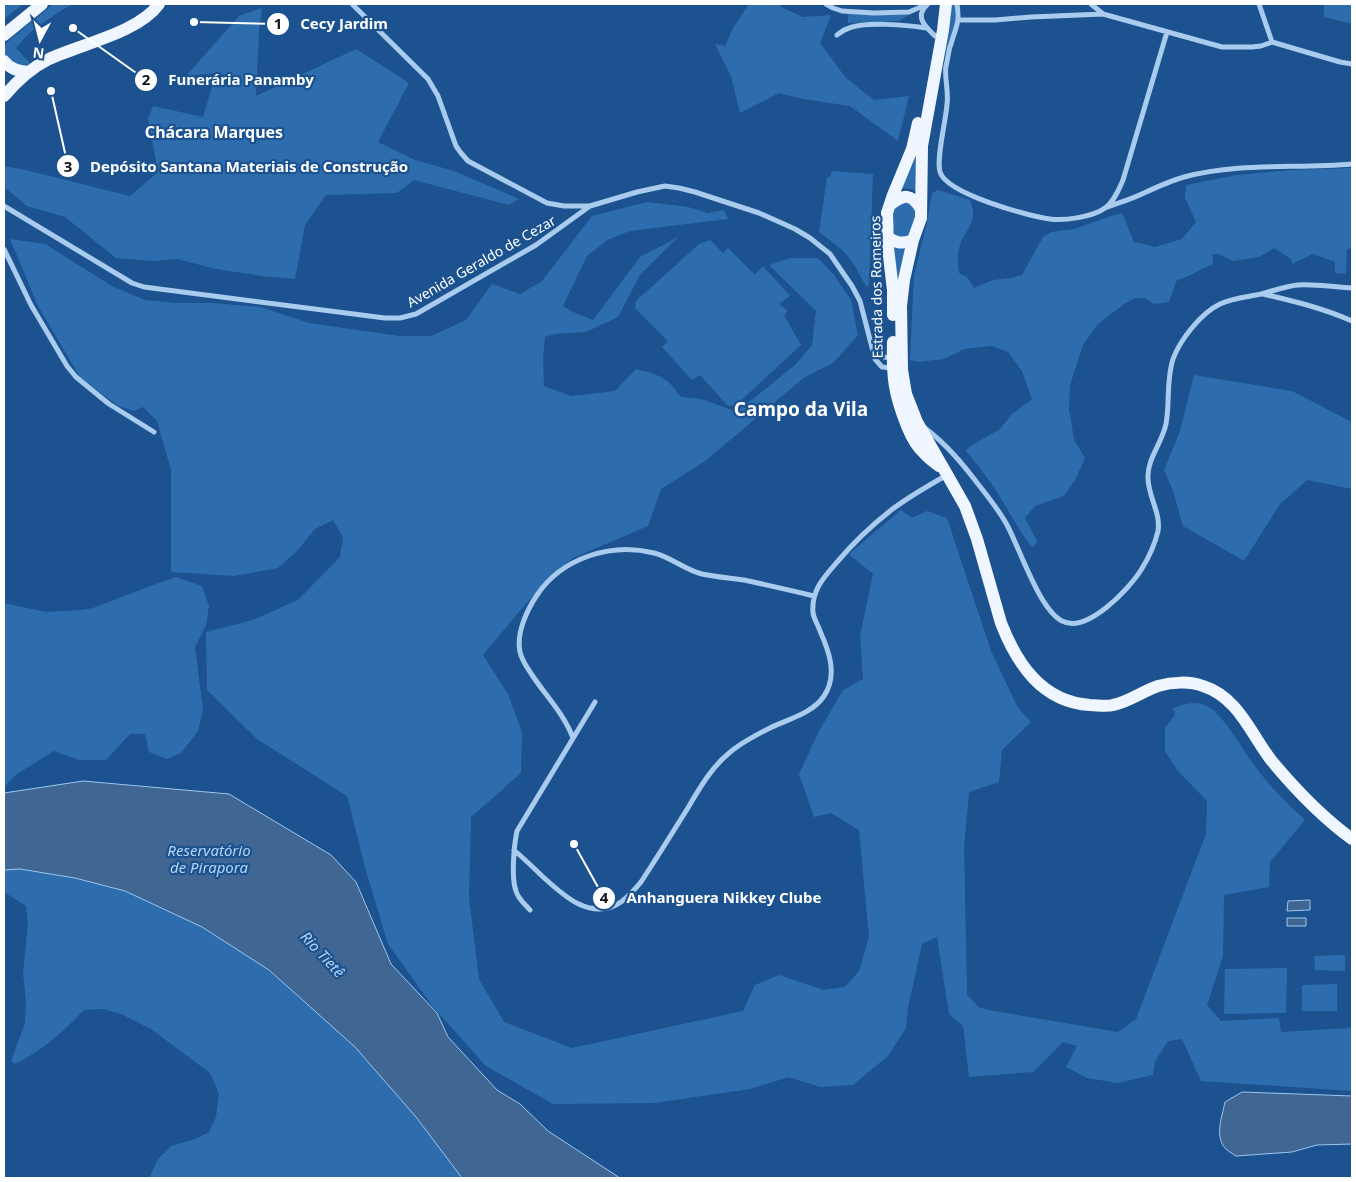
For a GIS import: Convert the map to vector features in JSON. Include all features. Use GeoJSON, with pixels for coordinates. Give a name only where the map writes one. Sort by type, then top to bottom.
{"type":"FeatureCollection","features":[{"type":"Feature","properties":{"kind":"main road"},"geometry":{"type":"LineString","coordinates":[[4,35],[42,4]]}},
{"type":"Feature","properties":{"kind":"main road"},"geometry":{"type":"LineString","coordinates":[[5,95],[28,72],[48,60],[132,26],[152,12],[159,4]]}},
{"type":"Feature","properties":{"kind":"main road","name":"Estrada dos Romeiros"},"geometry":{"type":"LineString","coordinates":[[937,4],[931,32],[917,131],[887,213],[897,362],[906,394],[917,422],[965,506],[1006,636],[1014,652],[1032,677],[1047,692],[1068,701],[1083,705],[1112,706],[1158,686],[1178,683],[1204,686],[1218,693],[1228,700],[1242,715],[1270,757],[1306,799],[1352,839]]}},
{"type":"Feature","properties":{"kind":"main road","name":"Estrada dos Romeiros"},"geometry":{"type":"LineString","coordinates":[[946,4],[922,146],[921,218],[904,280],[896,395],[901,412],[919,447],[923,453],[946,472]]}},
{"type":"Feature","properties":{"kind":"main road"},"geometry":{"type":"LineString","coordinates":[[4,61],[9,67],[28,72]]}},
{"type":"Feature","properties":{"kind":"main road"},"geometry":{"type":"LineString","coordinates":[[4,79],[6,84],[5,95]]}},
{"type":"Feature","properties":{"kind":"main road"},"geometry":{"type":"LineString","coordinates":[[890,205],[907,196],[913,199],[921,208]]}},
{"type":"Feature","properties":{"kind":"main road"},"geometry":{"type":"LineString","coordinates":[[888,236],[896,243],[907,243],[914,240]]}},
{"type":"Feature","properties":{"kind":"street"},"geometry":{"type":"LineString","coordinates":[[352,4],[428,79],[438,96],[456,146],[468,161],[547,203],[564,206],[590,206]]}},
{"type":"Feature","properties":{"kind":"street"},"geometry":{"type":"LineString","coordinates":[[826,4],[842,11],[874,13],[909,12],[928,4]]}},
{"type":"Feature","properties":{"kind":"street"},"geometry":{"type":"LineString","coordinates":[[928,4],[924,8],[921,18],[931,32]]}},
{"type":"Feature","properties":{"kind":"street"},"geometry":{"type":"LineString","coordinates":[[957,4],[959,20],[950,45],[946,69],[948,95],[939,170],[942,176],[972,197],[1023,213],[1050,219],[1071,219],[1087,216],[1167,182],[1211,171],[1269,166],[1302,167],[1352,164]]}},
{"type":"Feature","properties":{"kind":"street"},"geometry":{"type":"LineString","coordinates":[[1091,4],[1103,14]]}},
{"type":"Feature","properties":{"kind":"street"},"geometry":{"type":"LineString","coordinates":[[1258,4],[1272,42]]}},
{"type":"Feature","properties":{"kind":"street"},"geometry":{"type":"LineString","coordinates":[[959,20],[1103,14],[1222,47],[1252,48],[1272,42],[1352,64]]}},
{"type":"Feature","properties":{"kind":"street"},"geometry":{"type":"LineString","coordinates":[[837,35],[846,29],[862,26],[896,25],[931,32]]}},
{"type":"Feature","properties":{"kind":"street"},"geometry":{"type":"LineString","coordinates":[[1105,208],[1116,195],[1123,180],[1167,32]]}},
{"type":"Feature","properties":{"kind":"street"},"geometry":{"type":"LineString","coordinates":[[935,77],[946,69]]}},
{"type":"Feature","properties":{"kind":"street","name":"Avenida Geraldo de Cezar"},"geometry":{"type":"LineString","coordinates":[[4,206],[132,283],[144,287],[385,318],[400,318],[416,314],[536,245],[590,206],[637,192],[666,186],[679,188],[759,213],[795,229],[830,254],[860,301],[873,352]]}},
{"type":"Feature","properties":{"kind":"street"},"geometry":{"type":"LineString","coordinates":[[4,249],[32,305],[67,366],[76,377],[109,404],[154,432]]}},
{"type":"Feature","properties":{"kind":"street"},"geometry":{"type":"LineString","coordinates":[[901,412],[941,440],[995,506],[1007,525],[1044,602],[1055,616],[1068,623],[1081,622],[1092,617],[1120,596],[1140,571],[1148,558],[1155,540],[1158,522],[1149,488],[1148,472],[1166,423],[1170,370],[1185,336],[1207,312],[1233,300],[1298,285],[1352,288]]}},
{"type":"Feature","properties":{"kind":"street"},"geometry":{"type":"LineString","coordinates":[[1262,294],[1333,312],[1352,320]]}},
{"type":"Feature","properties":{"kind":"street"},"geometry":{"type":"LineString","coordinates":[[873,352],[875,359],[882,367],[897,362]]}},
{"type":"Feature","properties":{"kind":"street"},"geometry":{"type":"LineString","coordinates":[[873,352],[897,362]]}},
{"type":"Feature","properties":{"kind":"street"},"geometry":{"type":"LineString","coordinates":[[514,850],[564,896],[577,904],[591,908],[604,908],[624,900],[641,882],[703,783],[719,763],[738,746],[815,706],[823,698],[828,689],[831,668],[830,658],[814,616],[814,596],[824,576],[855,541],[891,510],[946,472]]}},
{"type":"Feature","properties":{"kind":"street"},"geometry":{"type":"LineString","coordinates":[[573,738],[563,718],[522,660],[519,650],[519,639],[529,607],[543,586],[560,570],[581,558],[599,553],[619,549],[638,550],[661,555],[704,575],[760,583],[814,596]]}},
{"type":"Feature","properties":{"kind":"street"},"geometry":{"type":"LineString","coordinates":[[530,910],[515,890],[514,850],[517,831],[595,702]]}},
{"type":"Feature","properties":{"kind":"shaded area"},"geometry":{"type":"Polygon","coordinates":[[[4,4],[23,4],[4,19],[4,4]]]}},
{"type":"Feature","properties":{"kind":"shaded area"},"geometry":{"type":"Polygon","coordinates":[[[53,4],[72,4],[35,29],[16,48],[32,65],[21,66],[10,61],[4,55],[5,44],[53,4]]]}},
{"type":"Feature","properties":{"kind":"shaded area"},"geometry":{"type":"Polygon","coordinates":[[[749,4],[779,4],[781,7],[803,17],[831,15],[820,43],[846,78],[874,100],[909,96],[898,141],[850,106],[803,99],[779,93],[740,113],[731,76],[715,44],[725,46],[733,28],[749,4]]]}},
{"type":"Feature","properties":{"kind":"shaded area"},"geometry":{"type":"Polygon","coordinates":[[[950,4],[955,4],[955,24],[946,51],[942,56],[950,4]]]}},
{"type":"Feature","properties":{"kind":"shaded area"},"geometry":{"type":"Polygon","coordinates":[[[1324,4],[1352,4],[1352,24],[1324,17],[1324,4]]]}},
{"type":"Feature","properties":{"kind":"shaded area"},"geometry":{"type":"Polygon","coordinates":[[[262,8],[256,96],[356,49],[409,83],[378,142],[415,160],[454,171],[519,199],[509,205],[414,180],[397,193],[326,195],[305,225],[295,279],[216,269],[177,259],[155,261],[116,258],[65,217],[27,206],[4,187],[4,166],[130,196],[158,172],[148,119],[153,106],[203,117],[216,73],[186,76],[239,16],[262,8]]]}},
{"type":"Feature","properties":{"kind":"shaded area"},"geometry":{"type":"Polygon","coordinates":[[[848,14],[909,15],[899,21],[848,23],[848,14]]]}},
{"type":"Feature","properties":{"kind":"shaded area"},"geometry":{"type":"Polygon","coordinates":[[[917,153],[919,191],[901,189],[917,153]]]}},
{"type":"Feature","properties":{"kind":"shaded area"},"geometry":{"type":"Polygon","coordinates":[[[1352,168],[1352,248],[1347,249],[1346,274],[1335,273],[1335,262],[1313,254],[1292,264],[1291,259],[1274,248],[1259,257],[1233,261],[1219,254],[1212,254],[1213,264],[1177,280],[1169,302],[1154,304],[1144,298],[1135,298],[1098,324],[1083,345],[1070,385],[1069,409],[1074,440],[1085,458],[1075,480],[1064,496],[1035,506],[1025,518],[1037,541],[1033,548],[994,488],[966,451],[969,447],[1000,429],[1012,414],[1032,399],[1022,371],[1008,352],[992,346],[964,349],[944,359],[918,362],[910,360],[914,276],[932,193],[938,190],[970,200],[973,208],[972,221],[961,242],[958,261],[959,273],[967,277],[974,288],[993,280],[1022,275],[1043,237],[1051,232],[1074,229],[1122,213],[1134,242],[1155,247],[1182,239],[1196,222],[1185,198],[1186,185],[1237,175],[1291,170],[1352,168]]]}},
{"type":"Feature","properties":{"kind":"shaded area"},"geometry":{"type":"Polygon","coordinates":[[[832,171],[873,174],[869,284],[867,287],[847,255],[819,232],[827,177],[830,177],[832,171]]]}},
{"type":"Feature","properties":{"kind":"shaded area"},"geometry":{"type":"Polygon","coordinates":[[[905,198],[918,210],[910,237],[897,238],[892,219],[894,211],[905,198]]]}},
{"type":"Feature","properties":{"kind":"shaded area"},"geometry":{"type":"Polygon","coordinates":[[[647,202],[688,207],[708,213],[724,210],[728,219],[630,231],[607,240],[587,256],[563,306],[593,320],[640,257],[678,237],[640,275],[618,317],[586,332],[555,334],[545,337],[543,358],[544,386],[571,396],[608,392],[616,390],[636,369],[662,377],[671,384],[681,397],[701,399],[735,411],[796,364],[812,345],[816,311],[769,265],[791,258],[818,258],[834,275],[851,300],[858,335],[833,363],[805,377],[705,461],[661,489],[648,526],[573,558],[546,580],[483,655],[508,694],[522,732],[521,773],[471,817],[469,898],[479,979],[504,1022],[572,1048],[743,1011],[755,985],[779,975],[824,990],[845,987],[859,971],[869,937],[859,830],[831,813],[814,817],[799,774],[819,731],[843,690],[863,679],[860,636],[873,574],[849,554],[901,510],[912,518],[927,511],[947,518],[991,651],[1018,708],[1031,722],[1002,750],[999,782],[969,792],[964,847],[967,994],[978,1007],[988,1010],[1118,1032],[1136,1019],[1206,834],[1207,801],[1177,770],[1165,751],[1165,728],[1175,715],[1173,708],[1190,703],[1203,704],[1220,717],[1234,734],[1262,776],[1305,820],[1270,862],[1269,887],[1224,895],[1223,956],[1207,1005],[1221,1021],[1279,1018],[1281,1032],[1349,1028],[1352,1026],[1352,1091],[1201,1081],[1182,1039],[1168,1041],[1155,1061],[1153,1075],[1118,1083],[1087,1078],[1066,1067],[1077,1046],[1063,1042],[1033,1072],[969,1077],[963,1026],[949,1014],[937,937],[922,944],[908,1008],[906,1028],[888,1056],[853,1085],[820,1087],[789,1077],[750,1089],[654,1103],[553,1104],[486,1066],[433,1007],[388,944],[366,871],[347,796],[257,739],[207,690],[206,632],[253,620],[298,600],[340,557],[343,538],[333,520],[315,529],[297,551],[278,568],[234,576],[171,572],[171,470],[157,421],[143,407],[134,411],[118,406],[80,377],[38,306],[10,239],[45,244],[112,286],[145,300],[260,307],[309,323],[399,336],[431,336],[466,320],[492,284],[520,294],[542,281],[592,216],[647,202]]]}},
{"type":"Feature","properties":{"kind":"shaded area"},"geometry":{"type":"Polygon","coordinates":[[[710,240],[723,253],[728,248],[755,275],[763,266],[790,296],[779,304],[788,311],[784,315],[801,345],[735,406],[728,406],[700,375],[692,380],[662,347],[668,341],[635,308],[636,301],[699,244],[710,240]]]}},
{"type":"Feature","properties":{"kind":"shaded area"},"geometry":{"type":"Polygon","coordinates":[[[892,243],[906,246],[898,283],[892,243]]]}},
{"type":"Feature","properties":{"kind":"shaded area"},"geometry":{"type":"Polygon","coordinates":[[[1194,375],[1292,391],[1352,422],[1352,489],[1307,480],[1280,504],[1244,561],[1183,526],[1173,491],[1164,470],[1180,431],[1194,375]]]}},
{"type":"Feature","properties":{"kind":"shaded area"},"geometry":{"type":"Polygon","coordinates":[[[176,577],[202,586],[209,606],[206,625],[195,647],[203,710],[198,731],[181,753],[167,759],[149,752],[145,734],[130,734],[106,760],[79,760],[54,751],[17,774],[4,787],[4,603],[46,612],[81,610],[93,608],[176,577]]]}},
{"type":"Feature","properties":{"kind":"shaded area"},"geometry":{"type":"Polygon","coordinates":[[[20,869],[75,878],[125,891],[202,927],[269,970],[355,1046],[416,1117],[462,1178],[149,1178],[158,1159],[171,1146],[195,1139],[209,1132],[216,1117],[219,1094],[210,1073],[151,1029],[121,1014],[103,1009],[84,1010],[43,1047],[15,1064],[11,1061],[25,1023],[26,1002],[23,973],[28,924],[26,906],[4,892],[4,870],[20,869]]]}},
{"type":"Feature","properties":{"kind":"shaded area"},"geometry":{"type":"Polygon","coordinates":[[[1345,955],[1345,971],[1315,970],[1314,956],[1345,955]]]}},
{"type":"Feature","properties":{"kind":"shaded area"},"geometry":{"type":"Polygon","coordinates":[[[1287,968],[1286,1013],[1224,1014],[1225,969],[1287,968]]]}},
{"type":"Feature","properties":{"kind":"shaded area"},"geometry":{"type":"Polygon","coordinates":[[[1337,984],[1337,1011],[1302,1011],[1302,985],[1337,984]]]}},
{"type":"Feature","properties":{"kind":"water","name":"Reservatório de Pirapora"},"geometry":{"type":"Polygon","coordinates":[[[83,781],[229,794],[331,855],[356,882],[391,964],[437,1013],[448,1037],[497,1090],[520,1104],[548,1131],[620,1178],[462,1178],[416,1117],[355,1047],[269,970],[202,927],[125,891],[75,878],[20,869],[4,870],[4,793],[83,781]]]}},
{"type":"Feature","properties":{"kind":"water"},"geometry":{"type":"Polygon","coordinates":[[[1310,900],[1310,910],[1287,911],[1288,901],[1310,900]]]}},
{"type":"Feature","properties":{"kind":"water"},"geometry":{"type":"Polygon","coordinates":[[[1287,918],[1306,918],[1306,926],[1287,926],[1287,918]]]}},
{"type":"Feature","properties":{"kind":"water"},"geometry":{"type":"Polygon","coordinates":[[[1242,1092],[1352,1096],[1352,1144],[1317,1145],[1292,1152],[1236,1156],[1222,1144],[1220,1127],[1225,1102],[1242,1092]]]}},
{"type":"Feature","properties":{"kind":"place","name":"Cecy Jardim"},"geometry":{"type":"Point","coordinates":[194,22]}},
{"type":"Feature","properties":{"kind":"place","name":"Funerária Panamby"},"geometry":{"type":"Point","coordinates":[73,28]}},
{"type":"Feature","properties":{"kind":"place","name":"Depósito Santana Materiais de Construção"},"geometry":{"type":"Point","coordinates":[51,91]}},
{"type":"Feature","properties":{"kind":"place","name":"Anhanguera Nikkey Clube"},"geometry":{"type":"Point","coordinates":[574,844]}},
{"type":"Feature","properties":{"kind":"district","name":"Chácara Marques"},"geometry":{"type":"Point","coordinates":[214,132]}},
{"type":"Feature","properties":{"kind":"district","name":"Campo da Vila"},"geometry":{"type":"Point","coordinates":[801,409]}},
{"type":"Feature","properties":{"kind":"water label","name":"Rio Tietê"},"geometry":{"type":"Point","coordinates":[323,954]}}]}
